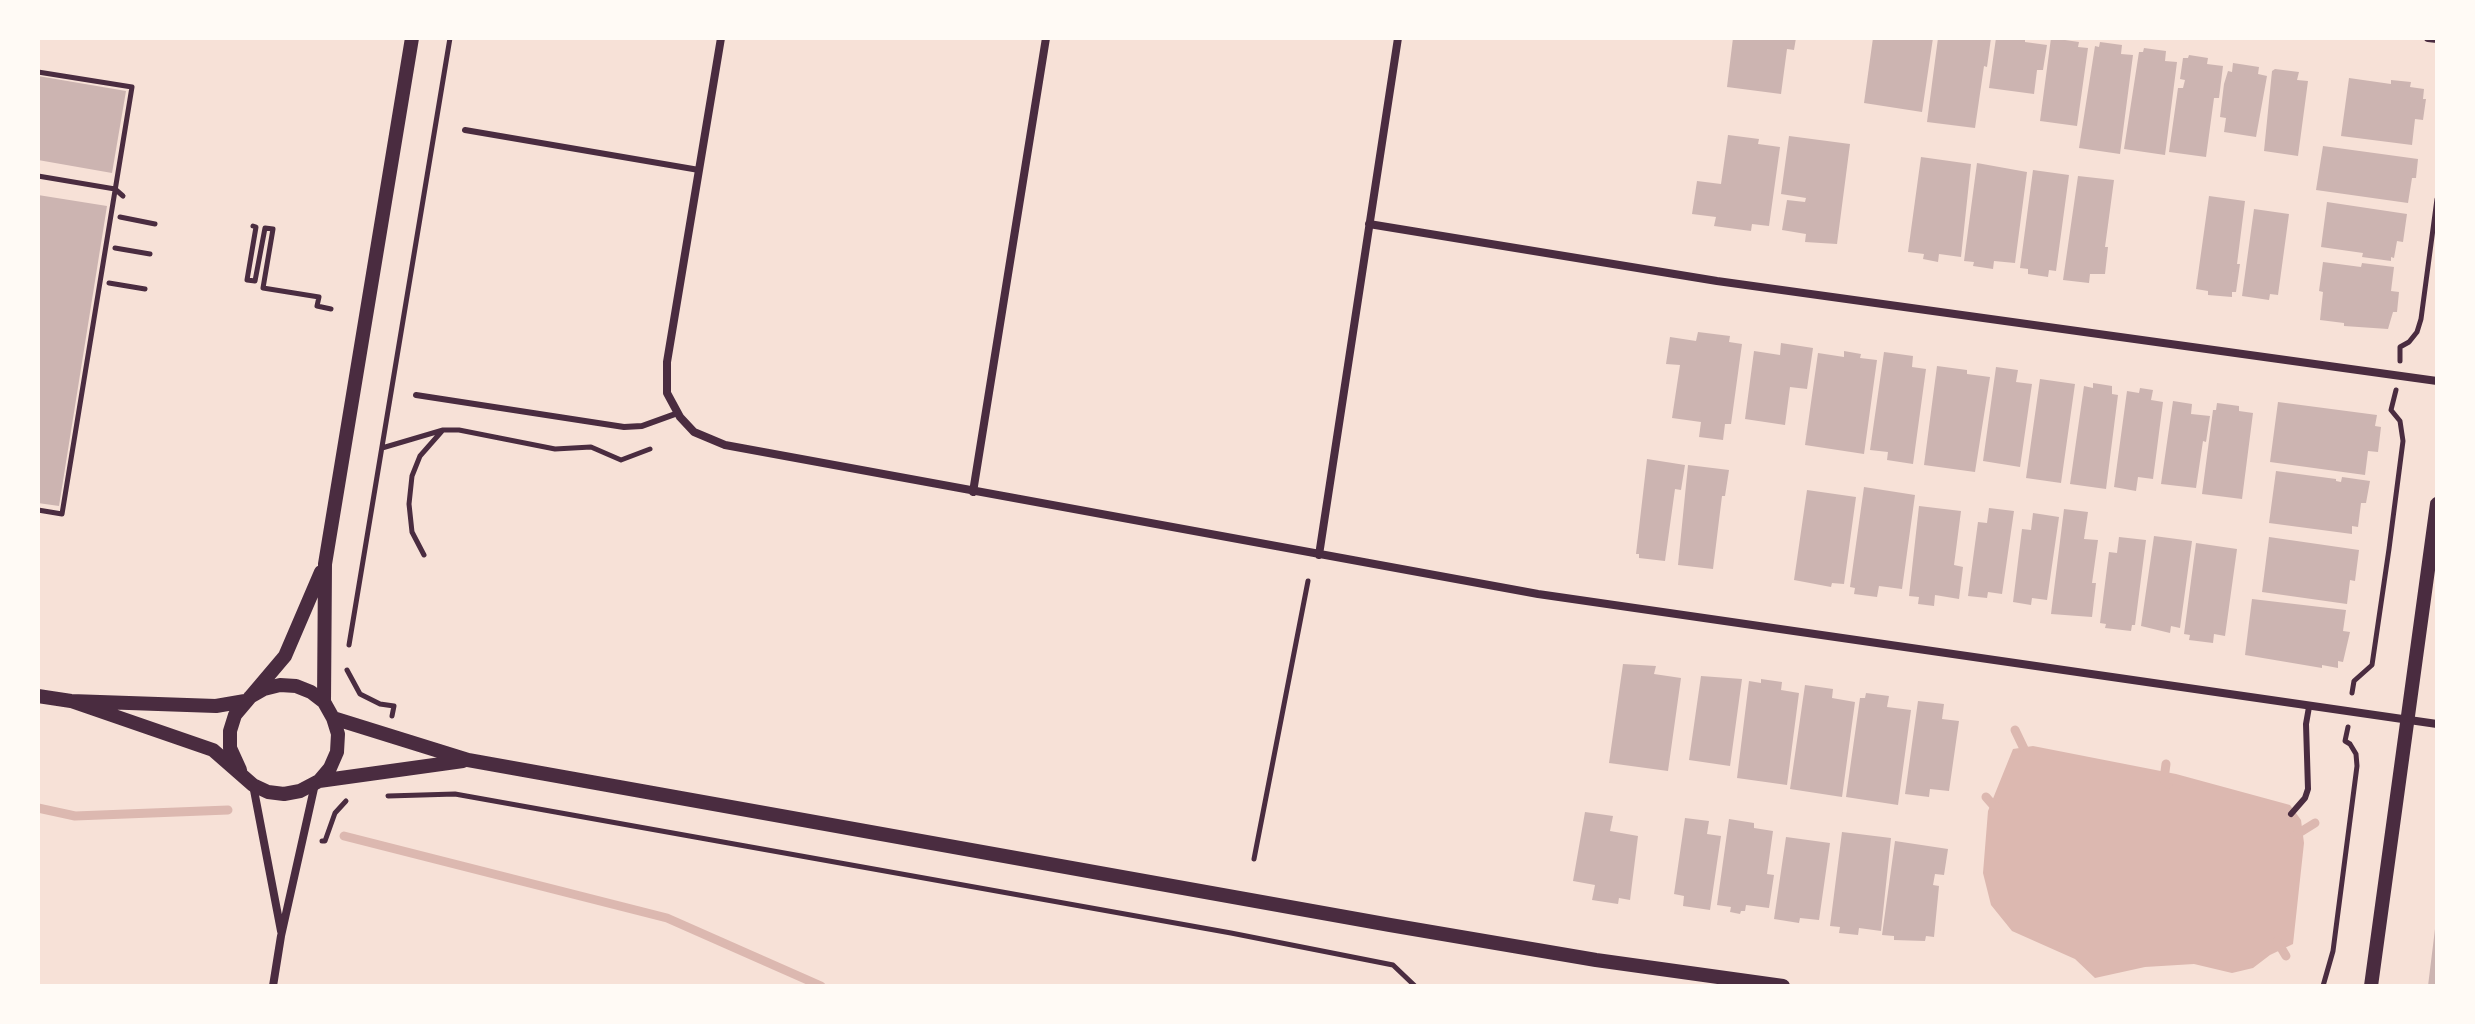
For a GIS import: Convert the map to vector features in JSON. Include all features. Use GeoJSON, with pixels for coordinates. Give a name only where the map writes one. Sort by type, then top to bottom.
{"type":"FeatureCollection","features":[{"type":"Feature","properties":{"kind":"street"},"geometry":{"type":"LineString","coordinates":[[324,702],[325,564],[412,38]]}},
{"type":"Feature","properties":{"kind":"street"},"geometry":{"type":"LineString","coordinates":[[721,38],[667,362],[667,393],[694,432],[725,445],[1538,594],[2437,724]]}},
{"type":"Feature","properties":{"kind":"street"},"geometry":{"type":"LineString","coordinates":[[973,492],[1046,38]]}},
{"type":"Feature","properties":{"kind":"street"},"geometry":{"type":"LineString","coordinates":[[1319,555],[1398,38]]}},
{"type":"Feature","properties":{"kind":"street"},"geometry":{"type":"LineString","coordinates":[[2428,38],[2437,39]]}},
{"type":"Feature","properties":{"kind":"street"},"geometry":{"type":"LineString","coordinates":[[1369,224],[1717,281],[2437,381]]}},
{"type":"Feature","properties":{"kind":"street"},"geometry":{"type":"LineString","coordinates":[[2371,986],[2437,504]]}},
{"type":"Feature","properties":{"kind":"street"},"geometry":{"type":"LineString","coordinates":[[281,936],[274,884],[250,782],[236,764],[230,748],[230,731],[235,715],[285,656],[325,564]]}},
{"type":"Feature","properties":{"kind":"street"},"geometry":{"type":"LineString","coordinates":[[38,696],[71,701],[216,706],[248,699],[264,689],[280,685],[296,686],[324,702],[338,734],[337,752],[330,768],[317,783],[281,936],[273,986]]}},
{"type":"Feature","properties":{"kind":"street"},"geometry":{"type":"LineString","coordinates":[[71,701],[213,750],[250,782],[268,792],[284,794],[317,783],[468,760]]}},
{"type":"Feature","properties":{"kind":"street"},"geometry":{"type":"LineString","coordinates":[[333,718],[468,760],[1390,925],[1596,960],[1783,986]]}},
{"type":"Feature","properties":{"kind":"lane"},"geometry":{"type":"LineString","coordinates":[[465,130],[699,170]]}},
{"type":"Feature","properties":{"kind":"lane"},"geometry":{"type":"LineString","coordinates":[[416,395],[624,427],[642,426],[678,413]]}},
{"type":"Feature","properties":{"kind":"lane"},"geometry":{"type":"LineString","coordinates":[[2291,814],[2305,798],[2308,789],[2306,724],[2309,707]]}},
{"type":"Feature","properties":{"kind":"path"},"geometry":{"type":"LineString","coordinates":[[394,706],[380,704],[360,694],[347,668],[450,38]]}},
{"type":"Feature","properties":{"kind":"path"},"geometry":{"type":"LineString","coordinates":[[38,72],[132,87],[62,514],[38,510]]}},
{"type":"Feature","properties":{"kind":"path"},"geometry":{"type":"LineString","coordinates":[[38,176],[115,189],[123,196]]}},
{"type":"Feature","properties":{"kind":"path"},"geometry":{"type":"LineString","coordinates":[[2400,347],[2417,332],[2421,319],[2437,199]]}},
{"type":"Feature","properties":{"kind":"path"},"geometry":{"type":"LineString","coordinates":[[120,217],[155,224]]}},
{"type":"Feature","properties":{"kind":"path"},"geometry":{"type":"LineString","coordinates":[[253,226],[256,227],[247,280],[255,281],[265,228],[273,229],[263,288],[319,297],[317,306],[331,309]]}},
{"type":"Feature","properties":{"kind":"path"},"geometry":{"type":"LineString","coordinates":[[115,248],[150,254]]}},
{"type":"Feature","properties":{"kind":"path"},"geometry":{"type":"LineString","coordinates":[[109,283],[145,289]]}},
{"type":"Feature","properties":{"kind":"path"},"geometry":{"type":"LineString","coordinates":[[2354,681],[2372,665],[2389,549],[2403,432],[2400,421],[2391,410]]}},
{"type":"Feature","properties":{"kind":"path"},"geometry":{"type":"LineString","coordinates":[[382,448],[443,430],[459,430],[555,449],[591,447],[621,460],[650,449]]}},
{"type":"Feature","properties":{"kind":"path"},"geometry":{"type":"LineString","coordinates":[[424,555],[412,532],[409,504],[412,476],[420,456],[443,430]]}},
{"type":"Feature","properties":{"kind":"path"},"geometry":{"type":"LineString","coordinates":[[1254,859],[1308,581]]}},
{"type":"Feature","properties":{"kind":"path"},"geometry":{"type":"LineString","coordinates":[[2323,986],[2337,927],[2357,766],[2356,754],[2345,741]]}},
{"type":"Feature","properties":{"kind":"path"},"geometry":{"type":"LineString","coordinates":[[379,796],[455,794],[1231,933],[1393,965],[1415,986]]}},
{"type":"Feature","properties":{"kind":"path"},"geometry":{"type":"LineString","coordinates":[[315,840],[325,841],[335,813],[345,801],[357,799]]}},
{"type":"Feature","properties":{"kind":"shaded area"},"geometry":{"type":"Polygon","coordinates":[[[2033,746],[2176,774],[2290,805],[2301,820],[2304,843],[2293,944],[2270,955],[2253,968],[2232,973],[2194,964],[2145,967],[2095,978],[2075,959],[2012,931],[1991,905],[1983,873],[1988,811],[2013,749],[2033,746]]]}},
{"type":"Feature","properties":{"kind":"building"},"geometry":{"type":"Polygon","coordinates":[[[1733,38],[1796,38],[1794,50],[1787,49],[1781,94],[1727,87],[1733,38]]]}},
{"type":"Feature","properties":{"kind":"building"},"geometry":{"type":"Polygon","coordinates":[[[1873,38],[1933,38],[1922,112],[1864,103],[1873,38]]]}},
{"type":"Feature","properties":{"kind":"building"},"geometry":{"type":"Polygon","coordinates":[[[1938,38],[1991,38],[1975,128],[1927,122],[1938,38]]]}},
{"type":"Feature","properties":{"kind":"building"},"geometry":{"type":"Polygon","coordinates":[[[1996,38],[2025,38],[2025,42],[2047,45],[2043,70],[2037,70],[2034,94],[1989,88],[1996,38]]]}},
{"type":"Feature","properties":{"kind":"building"},"geometry":{"type":"Polygon","coordinates":[[[2051,38],[2079,42],[2078,47],[2088,48],[2077,126],[2040,121],[2051,38]]]}},
{"type":"Feature","properties":{"kind":"building"},"geometry":{"type":"Polygon","coordinates":[[[2100,42],[2122,45],[2121,54],[2133,55],[2120,154],[2079,148],[2095,46],[2099,47],[2100,42]]]}},
{"type":"Feature","properties":{"kind":"building"},"geometry":{"type":"Polygon","coordinates":[[[2144,48],[2166,51],[2165,61],[2177,62],[2165,155],[2124,149],[2139,52],[2143,52],[2144,48]]]}},
{"type":"Feature","properties":{"kind":"building"},"geometry":{"type":"Polygon","coordinates":[[[2189,55],[2208,58],[2207,64],[2223,66],[2219,98],[2214,98],[2206,157],[2169,152],[2178,88],[2183,88],[2185,80],[2180,79],[2183,58],[2189,55]]]}},
{"type":"Feature","properties":{"kind":"building"},"geometry":{"type":"Polygon","coordinates":[[[2233,63],[2259,67],[2258,74],[2267,76],[2256,137],[2224,132],[2226,118],[2220,117],[2224,84],[2228,71],[2232,72],[2233,63]]]}},
{"type":"Feature","properties":{"kind":"building"},"geometry":{"type":"Polygon","coordinates":[[[2272,71],[2299,72],[2297,80],[2308,81],[2298,156],[2264,151],[2272,71]]]}},
{"type":"Feature","properties":{"kind":"building"},"geometry":{"type":"Polygon","coordinates":[[[38,76],[126,91],[112,173],[38,160],[38,76]]]}},
{"type":"Feature","properties":{"kind":"building"},"geometry":{"type":"Polygon","coordinates":[[[2349,78],[2391,84],[2391,80],[2411,82],[2410,87],[2424,89],[2423,120],[2415,119],[2412,145],[2341,136],[2349,78]]]}},
{"type":"Feature","properties":{"kind":"building"},"geometry":{"type":"Polygon","coordinates":[[[1728,135],[1759,139],[1758,144],[1780,147],[1769,226],[1752,224],[1751,231],[1714,226],[1716,217],[1692,214],[1697,181],[1721,184],[1728,135]]]}},
{"type":"Feature","properties":{"kind":"building"},"geometry":{"type":"Polygon","coordinates":[[[1789,136],[1850,144],[1837,244],[1805,242],[1806,234],[1782,230],[1787,200],[1805,202],[1806,198],[1781,194],[1789,136]]]}},
{"type":"Feature","properties":{"kind":"building"},"geometry":{"type":"Polygon","coordinates":[[[2323,146],[2418,159],[2408,203],[2316,190],[2323,146]]]}},
{"type":"Feature","properties":{"kind":"building"},"geometry":{"type":"Polygon","coordinates":[[[1921,157],[1971,164],[1961,257],[1939,254],[1938,262],[1923,259],[1924,254],[1908,252],[1921,157]]]}},
{"type":"Feature","properties":{"kind":"building"},"geometry":{"type":"Polygon","coordinates":[[[1977,163],[2027,172],[2015,263],[1994,261],[1993,269],[1973,266],[1974,262],[1964,261],[1977,163]]]}},
{"type":"Feature","properties":{"kind":"building"},"geometry":{"type":"Polygon","coordinates":[[[2033,170],[2069,175],[2056,271],[2049,270],[2048,277],[2028,274],[2028,269],[2020,268],[2033,170]]]}},
{"type":"Feature","properties":{"kind":"building"},"geometry":{"type":"Polygon","coordinates":[[[2078,176],[2114,180],[2105,247],[2108,247],[2105,274],[2090,274],[2089,283],[2063,280],[2078,176]]]}},
{"type":"Feature","properties":{"kind":"building"},"geometry":{"type":"Polygon","coordinates":[[[38,195],[107,206],[59,506],[38,503],[38,195]]]}},
{"type":"Feature","properties":{"kind":"building"},"geometry":{"type":"Polygon","coordinates":[[[2209,196],[2245,201],[2237,264],[2240,264],[2236,292],[2232,292],[2232,297],[2208,295],[2208,291],[2196,289],[2209,196]]]}},
{"type":"Feature","properties":{"kind":"building"},"geometry":{"type":"Polygon","coordinates":[[[2327,202],[2407,214],[2403,242],[2397,241],[2394,258],[2391,257],[2391,261],[2362,257],[2363,253],[2321,247],[2327,202]]]}},
{"type":"Feature","properties":{"kind":"building"},"geometry":{"type":"Polygon","coordinates":[[[2254,209],[2289,214],[2278,295],[2270,294],[2269,300],[2242,296],[2254,209]]]}},
{"type":"Feature","properties":{"kind":"building"},"geometry":{"type":"Polygon","coordinates":[[[2323,262],[2394,267],[2391,291],[2399,292],[2397,312],[2393,312],[2388,329],[2344,326],[2344,323],[2320,320],[2323,292],[2319,291],[2323,262]]]}},
{"type":"Feature","properties":{"kind":"building"},"geometry":{"type":"Polygon","coordinates":[[[1698,332],[1730,336],[1729,342],[1742,344],[1731,424],[1725,424],[1723,440],[1699,437],[1701,422],[1672,418],[1680,365],[1666,364],[1670,337],[1696,341],[1698,332]]]}},
{"type":"Feature","properties":{"kind":"building"},"geometry":{"type":"Polygon","coordinates":[[[1781,343],[1813,348],[1807,389],[1790,387],[1785,425],[1745,419],[1754,351],[1780,355],[1781,343]]]}},
{"type":"Feature","properties":{"kind":"building"},"geometry":{"type":"Polygon","coordinates":[[[1844,351],[1861,354],[1860,358],[1877,360],[1864,454],[1805,445],[1818,353],[1844,357],[1844,351]]]}},
{"type":"Feature","properties":{"kind":"building"},"geometry":{"type":"Polygon","coordinates":[[[1884,352],[1913,356],[1912,367],[1926,369],[1913,464],[1887,460],[1888,452],[1870,450],[1884,352]]]}},
{"type":"Feature","properties":{"kind":"building"},"geometry":{"type":"Polygon","coordinates":[[[1937,366],[1990,377],[1975,472],[1924,465],[1937,366]]]}},
{"type":"Feature","properties":{"kind":"building"},"geometry":{"type":"Polygon","coordinates":[[[1996,367],[2018,370],[2016,382],[2032,384],[2020,467],[1983,461],[1996,367]]]}},
{"type":"Feature","properties":{"kind":"building"},"geometry":{"type":"Polygon","coordinates":[[[2040,379],[2075,384],[2061,483],[2026,478],[2040,379]]]}},
{"type":"Feature","properties":{"kind":"building"},"geometry":{"type":"Polygon","coordinates":[[[2093,383],[2112,386],[2112,394],[2118,395],[2106,489],[2070,484],[2084,386],[2093,388],[2093,383]]]}},
{"type":"Feature","properties":{"kind":"building"},"geometry":{"type":"Polygon","coordinates":[[[2140,388],[2153,390],[2151,400],[2163,402],[2153,479],[2138,477],[2136,491],[2114,487],[2127,391],[2139,393],[2140,388]]]}},
{"type":"Feature","properties":{"kind":"building"},"geometry":{"type":"Polygon","coordinates":[[[2173,401],[2192,404],[2191,414],[2210,416],[2196,488],[2161,484],[2173,401]]]}},
{"type":"Feature","properties":{"kind":"building"},"geometry":{"type":"Polygon","coordinates":[[[2278,402],[2377,415],[2375,426],[2381,427],[2378,452],[2368,451],[2365,475],[2270,462],[2278,402]]]}},
{"type":"Feature","properties":{"kind":"building"},"geometry":{"type":"Polygon","coordinates":[[[2217,403],[2239,406],[2239,411],[2253,413],[2242,499],[2202,494],[2213,410],[2216,410],[2217,403]]]}},
{"type":"Feature","properties":{"kind":"building"},"geometry":{"type":"Polygon","coordinates":[[[1647,459],[1685,465],[1681,490],[1675,489],[1665,561],[1639,558],[1636,554],[1647,459]]]}},
{"type":"Feature","properties":{"kind":"building"},"geometry":{"type":"Polygon","coordinates":[[[1688,465],[1729,470],[1725,496],[1722,496],[1713,569],[1678,565],[1688,465]]]}},
{"type":"Feature","properties":{"kind":"building"},"geometry":{"type":"Polygon","coordinates":[[[2276,471],[2341,482],[2342,477],[2370,481],[2366,503],[2361,503],[2358,527],[2352,526],[2352,534],[2269,523],[2276,471]]]}},
{"type":"Feature","properties":{"kind":"building"},"geometry":{"type":"Polygon","coordinates":[[[1864,487],[1915,495],[1902,589],[1879,586],[1877,597],[1854,594],[1855,588],[1850,587],[1864,487]]]}},
{"type":"Feature","properties":{"kind":"building"},"geometry":{"type":"Polygon","coordinates":[[[1807,490],[1856,497],[1844,584],[1832,583],[1831,587],[1794,580],[1807,490]]]}},
{"type":"Feature","properties":{"kind":"building"},"geometry":{"type":"Polygon","coordinates":[[[1919,506],[1961,511],[1954,565],[1963,567],[1959,599],[1935,595],[1934,606],[1918,604],[1919,597],[1909,596],[1919,506]]]}},
{"type":"Feature","properties":{"kind":"building"},"geometry":{"type":"Polygon","coordinates":[[[1989,508],[2014,511],[2002,594],[1988,592],[1987,598],[1968,596],[1978,522],[1987,523],[1989,508]]]}},
{"type":"Feature","properties":{"kind":"building"},"geometry":{"type":"Polygon","coordinates":[[[2064,509],[2088,512],[2084,539],[2098,540],[2092,583],[2096,583],[2092,617],[2051,614],[2064,509]]]}},
{"type":"Feature","properties":{"kind":"building"},"geometry":{"type":"Polygon","coordinates":[[[2033,513],[2059,517],[2047,600],[2032,598],[2031,605],[2013,602],[2022,529],[2031,530],[2033,513]]]}},
{"type":"Feature","properties":{"kind":"building"},"geometry":{"type":"Polygon","coordinates":[[[2154,536],[2192,541],[2180,628],[2171,626],[2170,633],[2141,626],[2154,536]]]}},
{"type":"Feature","properties":{"kind":"building"},"geometry":{"type":"Polygon","coordinates":[[[2119,537],[2146,540],[2135,625],[2132,625],[2131,631],[2105,628],[2106,624],[2100,623],[2109,552],[2117,553],[2119,537]]]}},
{"type":"Feature","properties":{"kind":"building"},"geometry":{"type":"Polygon","coordinates":[[[2269,537],[2359,550],[2355,581],[2350,580],[2347,604],[2262,592],[2269,537]]]}},
{"type":"Feature","properties":{"kind":"building"},"geometry":{"type":"Polygon","coordinates":[[[2196,543],[2237,549],[2225,636],[2214,634],[2213,643],[2189,640],[2190,635],[2184,634],[2196,543]]]}},
{"type":"Feature","properties":{"kind":"building"},"geometry":{"type":"Polygon","coordinates":[[[2252,599],[2346,610],[2343,631],[2350,632],[2343,662],[2338,661],[2338,668],[2322,665],[2322,668],[2245,655],[2252,599]]]}},
{"type":"Feature","properties":{"kind":"building"},"geometry":{"type":"Polygon","coordinates":[[[1623,664],[1656,666],[1654,674],[1681,678],[1668,771],[1609,763],[1623,664]]]}},
{"type":"Feature","properties":{"kind":"building"},"geometry":{"type":"Polygon","coordinates":[[[1701,676],[1742,679],[1730,766],[1689,760],[1701,676]]]}},
{"type":"Feature","properties":{"kind":"building"},"geometry":{"type":"Polygon","coordinates":[[[1761,679],[1782,682],[1781,690],[1799,693],[1787,785],[1737,778],[1749,681],[1761,683],[1761,679]]]}},
{"type":"Feature","properties":{"kind":"building"},"geometry":{"type":"Polygon","coordinates":[[[1805,685],[1833,689],[1832,698],[1855,702],[1842,797],[1790,789],[1805,685]]]}},
{"type":"Feature","properties":{"kind":"building"},"geometry":{"type":"Polygon","coordinates":[[[1866,693],[1889,696],[1887,707],[1911,710],[1898,805],[1846,797],[1860,698],[1865,698],[1866,693]]]}},
{"type":"Feature","properties":{"kind":"building"},"geometry":{"type":"Polygon","coordinates":[[[1918,701],[1944,704],[1942,719],[1959,721],[1949,791],[1930,789],[1929,797],[1905,794],[1918,701]]]}},
{"type":"Feature","properties":{"kind":"building"},"geometry":{"type":"Polygon","coordinates":[[[1585,812],[1613,816],[1610,831],[1638,836],[1630,900],[1619,898],[1618,904],[1592,900],[1595,885],[1573,881],[1585,812]]]}},
{"type":"Feature","properties":{"kind":"building"},"geometry":{"type":"Polygon","coordinates":[[[1685,818],[1709,821],[1707,834],[1721,836],[1710,910],[1683,906],[1684,896],[1674,894],[1685,818]]]}},
{"type":"Feature","properties":{"kind":"building"},"geometry":{"type":"Polygon","coordinates":[[[1729,819],[1754,823],[1754,828],[1773,831],[1767,874],[1774,875],[1769,908],[1746,905],[1745,911],[1740,914],[1730,912],[1731,907],[1717,905],[1729,819]]]}},
{"type":"Feature","properties":{"kind":"building"},"geometry":{"type":"Polygon","coordinates":[[[1842,832],[1891,838],[1881,931],[1859,928],[1858,935],[1839,933],[1840,927],[1830,926],[1842,832]]]}},
{"type":"Feature","properties":{"kind":"building"},"geometry":{"type":"Polygon","coordinates":[[[1786,837],[1830,843],[1819,920],[1800,918],[1799,923],[1774,919],[1786,837]]]}},
{"type":"Feature","properties":{"kind":"building"},"geometry":{"type":"Polygon","coordinates":[[[1895,841],[1948,849],[1944,875],[1935,874],[1933,885],[1939,886],[1934,937],[1926,936],[1925,941],[1894,940],[1894,936],[1882,935],[1895,841]]]}},
{"type":"Feature","properties":{"kind":"building"},"geometry":{"type":"Polygon","coordinates":[[[2435,929],[2437,986],[2428,986],[2435,929]]]}},
{"type":"Feature","properties":{"kind":"waterway"},"geometry":{"type":"LineString","coordinates":[[2015,730],[2026,753],[2030,755]]}},
{"type":"Feature","properties":{"kind":"waterway"},"geometry":{"type":"LineString","coordinates":[[2166,764],[2164,779],[2168,784]]}},
{"type":"Feature","properties":{"kind":"waterway"},"geometry":{"type":"LineString","coordinates":[[1986,797],[1998,807]]}},
{"type":"Feature","properties":{"kind":"waterway"},"geometry":{"type":"LineString","coordinates":[[38,808],[75,816],[228,810]]}},
{"type":"Feature","properties":{"kind":"waterway"},"geometry":{"type":"LineString","coordinates":[[2294,836],[2315,823]]}},
{"type":"Feature","properties":{"kind":"waterway"},"geometry":{"type":"LineString","coordinates":[[344,836],[667,918],[821,986]]}},
{"type":"Feature","properties":{"kind":"waterway"},"geometry":{"type":"LineString","coordinates":[[2277,941],[2286,956]]}}]}
